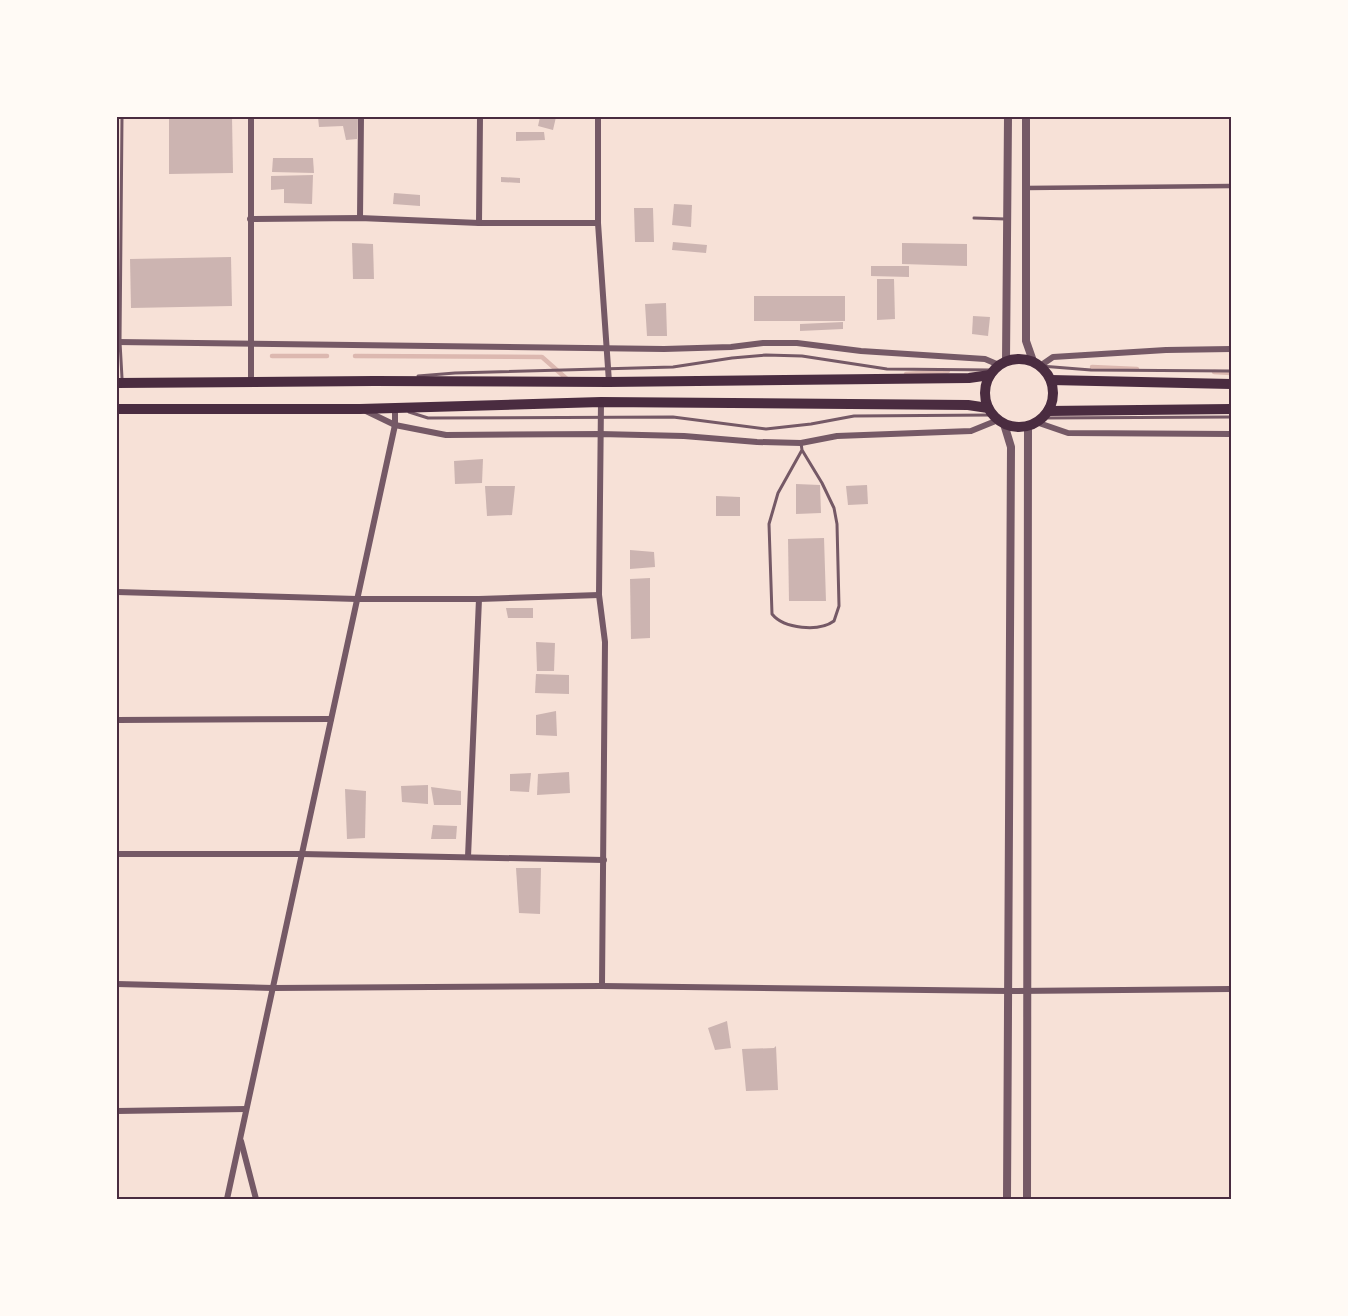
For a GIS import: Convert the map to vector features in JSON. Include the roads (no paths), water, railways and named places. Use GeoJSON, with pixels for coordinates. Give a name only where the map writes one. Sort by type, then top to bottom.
{"type":"FeatureCollection","features":[{"type":"Feature","properties":{"kind":"highway"},"geometry":{"type":"LineString","coordinates":[[119,380],[180,384],[969,378],[1017,358],[1036,364],[1051,380],[1053,396],[1039,419]]}},
{"type":"Feature","properties":{"kind":"highway"},"geometry":{"type":"LineString","coordinates":[[996,417],[984,393],[997,368]]}},
{"type":"Feature","properties":{"kind":"highway"},"geometry":{"type":"LineString","coordinates":[[1051,380],[1231,384]]}},
{"type":"Feature","properties":{"kind":"highway"},"geometry":{"type":"LineString","coordinates":[[117,409],[360,409],[601,402],[969,405],[1012,426],[1039,419],[1231,409]]}},
{"type":"Feature","properties":{"kind":"highway"},"geometry":{"type":"LineString","coordinates":[[117,416],[208,409]]}},
{"type":"Feature","properties":{"kind":"street"},"geometry":{"type":"LineString","coordinates":[[251,117],[251,382]]}},
{"type":"Feature","properties":{"kind":"street"},"geometry":{"type":"LineString","coordinates":[[360,218],[361,117]]}},
{"type":"Feature","properties":{"kind":"street"},"geometry":{"type":"LineString","coordinates":[[479,224],[480,117]]}},
{"type":"Feature","properties":{"kind":"street"},"geometry":{"type":"LineString","coordinates":[[598,117],[598,223],[609,382]]}},
{"type":"Feature","properties":{"kind":"street"},"geometry":{"type":"LineString","coordinates":[[997,368],[1008,219],[1008,117]]}},
{"type":"Feature","properties":{"kind":"street"},"geometry":{"type":"LineString","coordinates":[[1026,117],[1026,341],[1036,364],[1053,357],[1166,350],[1231,349]]}},
{"type":"Feature","properties":{"kind":"street"},"geometry":{"type":"LineString","coordinates":[[1026,188],[1231,186]]}},
{"type":"Feature","properties":{"kind":"street"},"geometry":{"type":"LineString","coordinates":[[250,219],[360,218],[479,224],[598,223]]}},
{"type":"Feature","properties":{"kind":"street"},"geometry":{"type":"LineString","coordinates":[[119,342],[686,348],[797,343],[861,351],[985,359],[997,368]]}},
{"type":"Feature","properties":{"kind":"street"},"geometry":{"type":"LineString","coordinates":[[601,402],[599,595],[605,642],[603,986]]}},
{"type":"Feature","properties":{"kind":"street"},"geometry":{"type":"LineString","coordinates":[[227,1199],[395,425],[395,408]]}},
{"type":"Feature","properties":{"kind":"street"},"geometry":{"type":"LineString","coordinates":[[360,409],[395,425],[446,435],[600,434],[801,443],[837,436],[971,431],[996,417],[1011,447],[1007,1199]]}},
{"type":"Feature","properties":{"kind":"street"},"geometry":{"type":"LineString","coordinates":[[1027,1199],[1027,991],[1039,419],[1068,433],[1231,434]]}},
{"type":"Feature","properties":{"kind":"street"},"geometry":{"type":"LineString","coordinates":[[117,592],[357,599],[479,599],[599,595]]}},
{"type":"Feature","properties":{"kind":"street"},"geometry":{"type":"LineString","coordinates":[[468,857],[479,599]]}},
{"type":"Feature","properties":{"kind":"street"},"geometry":{"type":"LineString","coordinates":[[117,720],[331,719]]}},
{"type":"Feature","properties":{"kind":"street"},"geometry":{"type":"LineString","coordinates":[[117,854],[302,854],[604,860]]}},
{"type":"Feature","properties":{"kind":"street"},"geometry":{"type":"LineString","coordinates":[[117,984],[273,988],[603,986],[1008,991],[1231,989]]}},
{"type":"Feature","properties":{"kind":"street"},"geometry":{"type":"LineString","coordinates":[[117,1111],[246,1109]]}},
{"type":"Feature","properties":{"kind":"street"},"geometry":{"type":"LineString","coordinates":[[240,1138],[256,1199]]}},
{"type":"Feature","properties":{"kind":"lane"},"geometry":{"type":"LineString","coordinates":[[119,380],[122,117]]}},
{"type":"Feature","properties":{"kind":"lane"},"geometry":{"type":"LineString","coordinates":[[974,218],[1008,219]]}},
{"type":"Feature","properties":{"kind":"lane"},"geometry":{"type":"LineString","coordinates":[[374,381],[455,373],[673,367],[766,355],[802,356],[887,369],[997,368]]}},
{"type":"Feature","properties":{"kind":"lane"},"geometry":{"type":"LineString","coordinates":[[1036,364],[1091,370],[1231,371]]}},
{"type":"Feature","properties":{"kind":"lane"},"geometry":{"type":"LineString","coordinates":[[395,408],[428,418],[673,417],[766,429],[854,416],[996,417]]}},
{"type":"Feature","properties":{"kind":"lane"},"geometry":{"type":"LineString","coordinates":[[1039,419],[1231,417]]}},
{"type":"Feature","properties":{"kind":"lane"},"geometry":{"type":"LineString","coordinates":[[801,443],[802,450],[834,508],[837,524],[839,606],[834,621],[822,626],[792,627],[776,620],[772,614],[769,524],[778,493],[802,450]]}},
{"type":"Feature","properties":{"kind":"waterway"},"geometry":{"type":"LineString","coordinates":[[272,356],[327,356]]}},
{"type":"Feature","properties":{"kind":"waterway"},"geometry":{"type":"LineString","coordinates":[[355,356],[542,357],[568,380]]}},
{"type":"Feature","properties":{"kind":"waterway"},"geometry":{"type":"LineString","coordinates":[[1092,367],[1137,369]]}},
{"type":"Feature","properties":{"kind":"waterway"},"geometry":{"type":"LineString","coordinates":[[906,374],[948,371]]}},
{"type":"Feature","properties":{"kind":"waterway"},"geometry":{"type":"LineString","coordinates":[[1214,372],[1231,373]]}}]}
